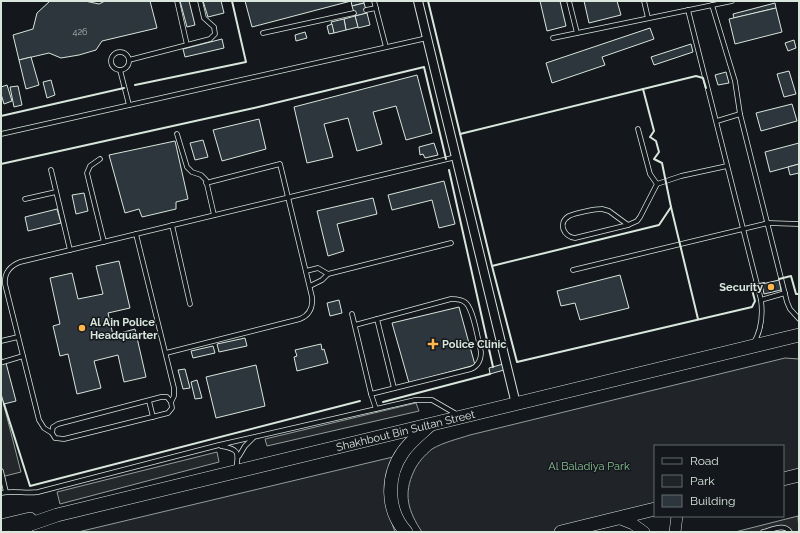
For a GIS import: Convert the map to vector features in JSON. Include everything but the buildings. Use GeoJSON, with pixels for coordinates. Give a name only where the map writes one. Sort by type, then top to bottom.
{"type":"FeatureCollection","features":[{"type":"Feature","properties":{"kind":"main road","name":"Shakhbout Bin Sultan Street"},"geometry":{"type":"LineString","coordinates":[[15,532],[30,524],[57,516],[799,335]]}},
{"type":"Feature","properties":{"kind":"main road"},"geometry":{"type":"LineString","coordinates":[[406,532],[398,521],[391,502],[391,482],[393,471],[397,460],[404,451],[430,424]]}},
{"type":"Feature","properties":{"kind":"main road"},"geometry":{"type":"LineString","coordinates":[[784,479],[799,475]]}},
{"type":"Feature","properties":{"kind":"main road"},"geometry":{"type":"LineString","coordinates":[[561,532],[591,528],[618,518],[654,509]]}},
{"type":"Feature","properties":{"kind":"main road"},"geometry":{"type":"LineString","coordinates":[[1,526],[28,519],[57,516]]}},
{"type":"Feature","properties":{"kind":"main road"},"geometry":{"type":"LineString","coordinates":[[675,532],[677,517]]}},
{"type":"Feature","properties":{"kind":"main road"},"geometry":{"type":"LineString","coordinates":[[618,518],[633,524],[644,532]]}},
{"type":"Feature","properties":{"kind":"street"},"geometry":{"type":"LineString","coordinates":[[418,1],[516,404]]}},
{"type":"Feature","properties":{"kind":"lane"},"geometry":{"type":"LineString","coordinates":[[177,1],[187,45]]}},
{"type":"Feature","properties":{"kind":"lane"},"geometry":{"type":"LineString","coordinates":[[129,60],[210,39],[215,34],[214,27],[204,18],[200,1]]}},
{"type":"Feature","properties":{"kind":"lane"},"geometry":{"type":"LineString","coordinates":[[374,1],[386,47]]}},
{"type":"Feature","properties":{"kind":"lane"},"geometry":{"type":"LineString","coordinates":[[569,1],[576,33]]}},
{"type":"Feature","properties":{"kind":"lane"},"geometry":{"type":"LineString","coordinates":[[644,1],[648,18]]}},
{"type":"Feature","properties":{"kind":"lane"},"geometry":{"type":"LineString","coordinates":[[552,38],[732,1]]}},
{"type":"Feature","properties":{"kind":"lane"},"geometry":{"type":"LineString","coordinates":[[712,5],[735,81],[740,114],[785,294],[790,309],[799,320]]}},
{"type":"Feature","properties":{"kind":"lane"},"geometry":{"type":"LineString","coordinates":[[366,10],[376,8]]}},
{"type":"Feature","properties":{"kind":"lane"},"geometry":{"type":"LineString","coordinates":[[688,10],[717,121],[760,300],[762,321],[752,346]]}},
{"type":"Feature","properties":{"kind":"lane"},"geometry":{"type":"LineString","coordinates":[[262,33],[354,13]]}},
{"type":"Feature","properties":{"kind":"lane"},"geometry":{"type":"LineString","coordinates":[[1,134],[427,38]]}},
{"type":"Feature","properties":{"kind":"lane"},"geometry":{"type":"LineString","coordinates":[[114,54],[126,54],[129,60],[126,68],[117,70],[112,66],[111,60],[114,54]]}},
{"type":"Feature","properties":{"kind":"lane"},"geometry":{"type":"LineString","coordinates":[[120,70],[129,105]]}},
{"type":"Feature","properties":{"kind":"lane"},"geometry":{"type":"LineString","coordinates":[[717,121],[740,114]]}},
{"type":"Feature","properties":{"kind":"lane"},"geometry":{"type":"LineString","coordinates":[[638,130],[650,174],[657,184]]}},
{"type":"Feature","properties":{"kind":"lane"},"geometry":{"type":"LineString","coordinates":[[177,134],[187,167],[192,172],[201,175],[206,183],[214,215]]}},
{"type":"Feature","properties":{"kind":"lane"},"geometry":{"type":"LineString","coordinates":[[136,234],[174,388],[174,396],[171,402],[172,405],[170,411],[168,413],[153,417],[64,439],[57,439],[52,433],[44,428],[39,420],[5,284],[6,273],[12,266],[20,262],[288,197],[456,157]]}},
{"type":"Feature","properties":{"kind":"lane"},"geometry":{"type":"LineString","coordinates":[[100,160],[90,166],[87,173],[104,242]]}},
{"type":"Feature","properties":{"kind":"lane"},"geometry":{"type":"LineString","coordinates":[[166,353],[304,317],[308,314],[312,306],[310,286],[280,164],[206,183]]}},
{"type":"Feature","properties":{"kind":"lane"},"geometry":{"type":"LineString","coordinates":[[628,225],[609,211],[599,209],[568,216],[563,222],[563,230],[567,235],[576,238],[628,225],[637,221],[640,217],[657,184],[681,176],[728,166]]}},
{"type":"Feature","properties":{"kind":"lane"},"geometry":{"type":"LineString","coordinates":[[51,170],[70,250]]}},
{"type":"Feature","properties":{"kind":"lane"},"geometry":{"type":"LineString","coordinates":[[25,199],[56,192]]}},
{"type":"Feature","properties":{"kind":"lane"},"geometry":{"type":"LineString","coordinates":[[573,270],[768,223],[799,224]]}},
{"type":"Feature","properties":{"kind":"lane"},"geometry":{"type":"LineString","coordinates":[[172,225],[190,304]]}},
{"type":"Feature","properties":{"kind":"lane"},"geometry":{"type":"LineString","coordinates":[[310,286],[322,280],[328,274],[451,243]]}},
{"type":"Feature","properties":{"kind":"lane"},"geometry":{"type":"LineString","coordinates":[[306,270],[318,268],[328,274]]}},
{"type":"Feature","properties":{"kind":"lane"},"geometry":{"type":"LineString","coordinates":[[760,300],[785,294]]}},
{"type":"Feature","properties":{"kind":"lane"},"geometry":{"type":"LineString","coordinates":[[355,325],[451,299],[459,300],[463,301],[471,311],[481,352],[477,365],[471,370],[371,394]]}},
{"type":"Feature","properties":{"kind":"lane"},"geometry":{"type":"LineString","coordinates":[[352,314],[376,409]]}},
{"type":"Feature","properties":{"kind":"lane"},"geometry":{"type":"LineString","coordinates":[[377,319],[394,388]]}},
{"type":"Feature","properties":{"kind":"lane"},"geometry":{"type":"LineString","coordinates":[[1,341],[18,337]]}},
{"type":"Feature","properties":{"kind":"lane"},"geometry":{"type":"LineString","coordinates":[[3,362],[23,356]]}},
{"type":"Feature","properties":{"kind":"lane"},"geometry":{"type":"LineString","coordinates":[[52,433],[53,427],[58,424],[164,397],[170,399],[171,402]]}},
{"type":"Feature","properties":{"kind":"lane"},"geometry":{"type":"LineString","coordinates":[[1,493],[15,491],[28,493],[38,492],[219,445],[415,400],[426,399],[437,402],[462,417]]}},
{"type":"Feature","properties":{"kind":"lane"},"geometry":{"type":"LineString","coordinates":[[149,401],[153,417]]}},
{"type":"Feature","properties":{"kind":"lane"},"geometry":{"type":"LineString","coordinates":[[236,472],[239,456],[245,446],[253,438]]}},
{"type":"Feature","properties":{"kind":"lane"},"geometry":{"type":"LineString","coordinates":[[219,445],[233,448],[239,456]]}},
{"type":"Feature","properties":{"kind":"lane"},"geometry":{"type":"LineString","coordinates":[[1,471],[6,492]]}},
{"type":"Feature","properties":{"kind":"lane"},"geometry":{"type":"LineString","coordinates":[[762,532],[784,527],[790,532]]}},
{"type":"Feature","properties":{"kind":"green space","name":"Al Baladiya Park"},"geometry":{"type":"Polygon","coordinates":[[[785,358],[799,359],[799,474],[784,478],[784,445],[654,445],[654,509],[558,532],[422,532],[410,510],[408,495],[411,479],[416,468],[422,459],[432,449],[441,444],[470,435],[785,358]]]}},
{"type":"Feature","properties":{"kind":"green space"},"geometry":{"type":"Polygon","coordinates":[[[397,456],[389,515],[395,532],[78,532],[397,456]]]}},
{"type":"Feature","properties":{"kind":"shaded area"},"geometry":{"type":"Polygon","coordinates":[[[1,394],[21,472],[1,477],[1,394]]]}},
{"type":"Feature","properties":{"kind":"shaded area"},"geometry":{"type":"Polygon","coordinates":[[[416,403],[419,411],[267,446],[265,439],[416,403]]]}},
{"type":"Feature","properties":{"kind":"shaded area"},"geometry":{"type":"Polygon","coordinates":[[[217,452],[219,462],[60,504],[57,492],[217,452]]]}},
{"type":"Feature","properties":{"kind":"shaded area"},"geometry":{"type":"Polygon","coordinates":[[[798,516],[799,532],[735,532],[798,516]]]}},
{"type":"Feature","properties":{"kind":"wall"},"geometry":{"type":"LineString","coordinates":[[135,85],[246,62],[232,1]]}},
{"type":"Feature","properties":{"kind":"wall"},"geometry":{"type":"LineString","coordinates":[[428,1],[492,266],[517,362],[752,307],[755,301],[751,286],[764,283]]}},
{"type":"Feature","properties":{"kind":"wall"},"geometry":{"type":"LineString","coordinates":[[1,164],[254,108],[424,67],[446,159]]}},
{"type":"Feature","properties":{"kind":"wall"},"geometry":{"type":"LineString","coordinates":[[460,134],[696,76],[703,78],[706,88]]}},
{"type":"Feature","properties":{"kind":"wall"},"geometry":{"type":"LineString","coordinates":[[1,116],[124,88]]}},
{"type":"Feature","properties":{"kind":"wall"},"geometry":{"type":"LineString","coordinates":[[492,266],[659,225],[671,207],[662,163],[654,159],[659,152],[656,141],[650,137],[654,131],[643,89]]}},
{"type":"Feature","properties":{"kind":"wall"},"geometry":{"type":"LineString","coordinates":[[449,170],[493,367]]}},
{"type":"Feature","properties":{"kind":"wall"},"geometry":{"type":"LineString","coordinates":[[671,207],[698,319]]}},
{"type":"Feature","properties":{"kind":"wall"},"geometry":{"type":"LineString","coordinates":[[779,279],[791,276],[796,294],[799,294]]}},
{"type":"Feature","properties":{"kind":"wall"},"geometry":{"type":"LineString","coordinates":[[383,402],[490,374]]}},
{"type":"Feature","properties":{"kind":"wall"},"geometry":{"type":"LineString","coordinates":[[4,404],[30,486],[360,401]]}},
{"type":"Feature","properties":{"kind":"place","name":"Security"},"geometry":{"type":"Point","coordinates":[771,287]}},
{"type":"Feature","properties":{"kind":"place","name":"Al Ain Police Headquarter"},"geometry":{"type":"Point","coordinates":[82,328]}},
{"type":"Feature","properties":{"kind":"place","name":"Police Clinic"},"geometry":{"type":"Point","coordinates":[433,344]}}]}
